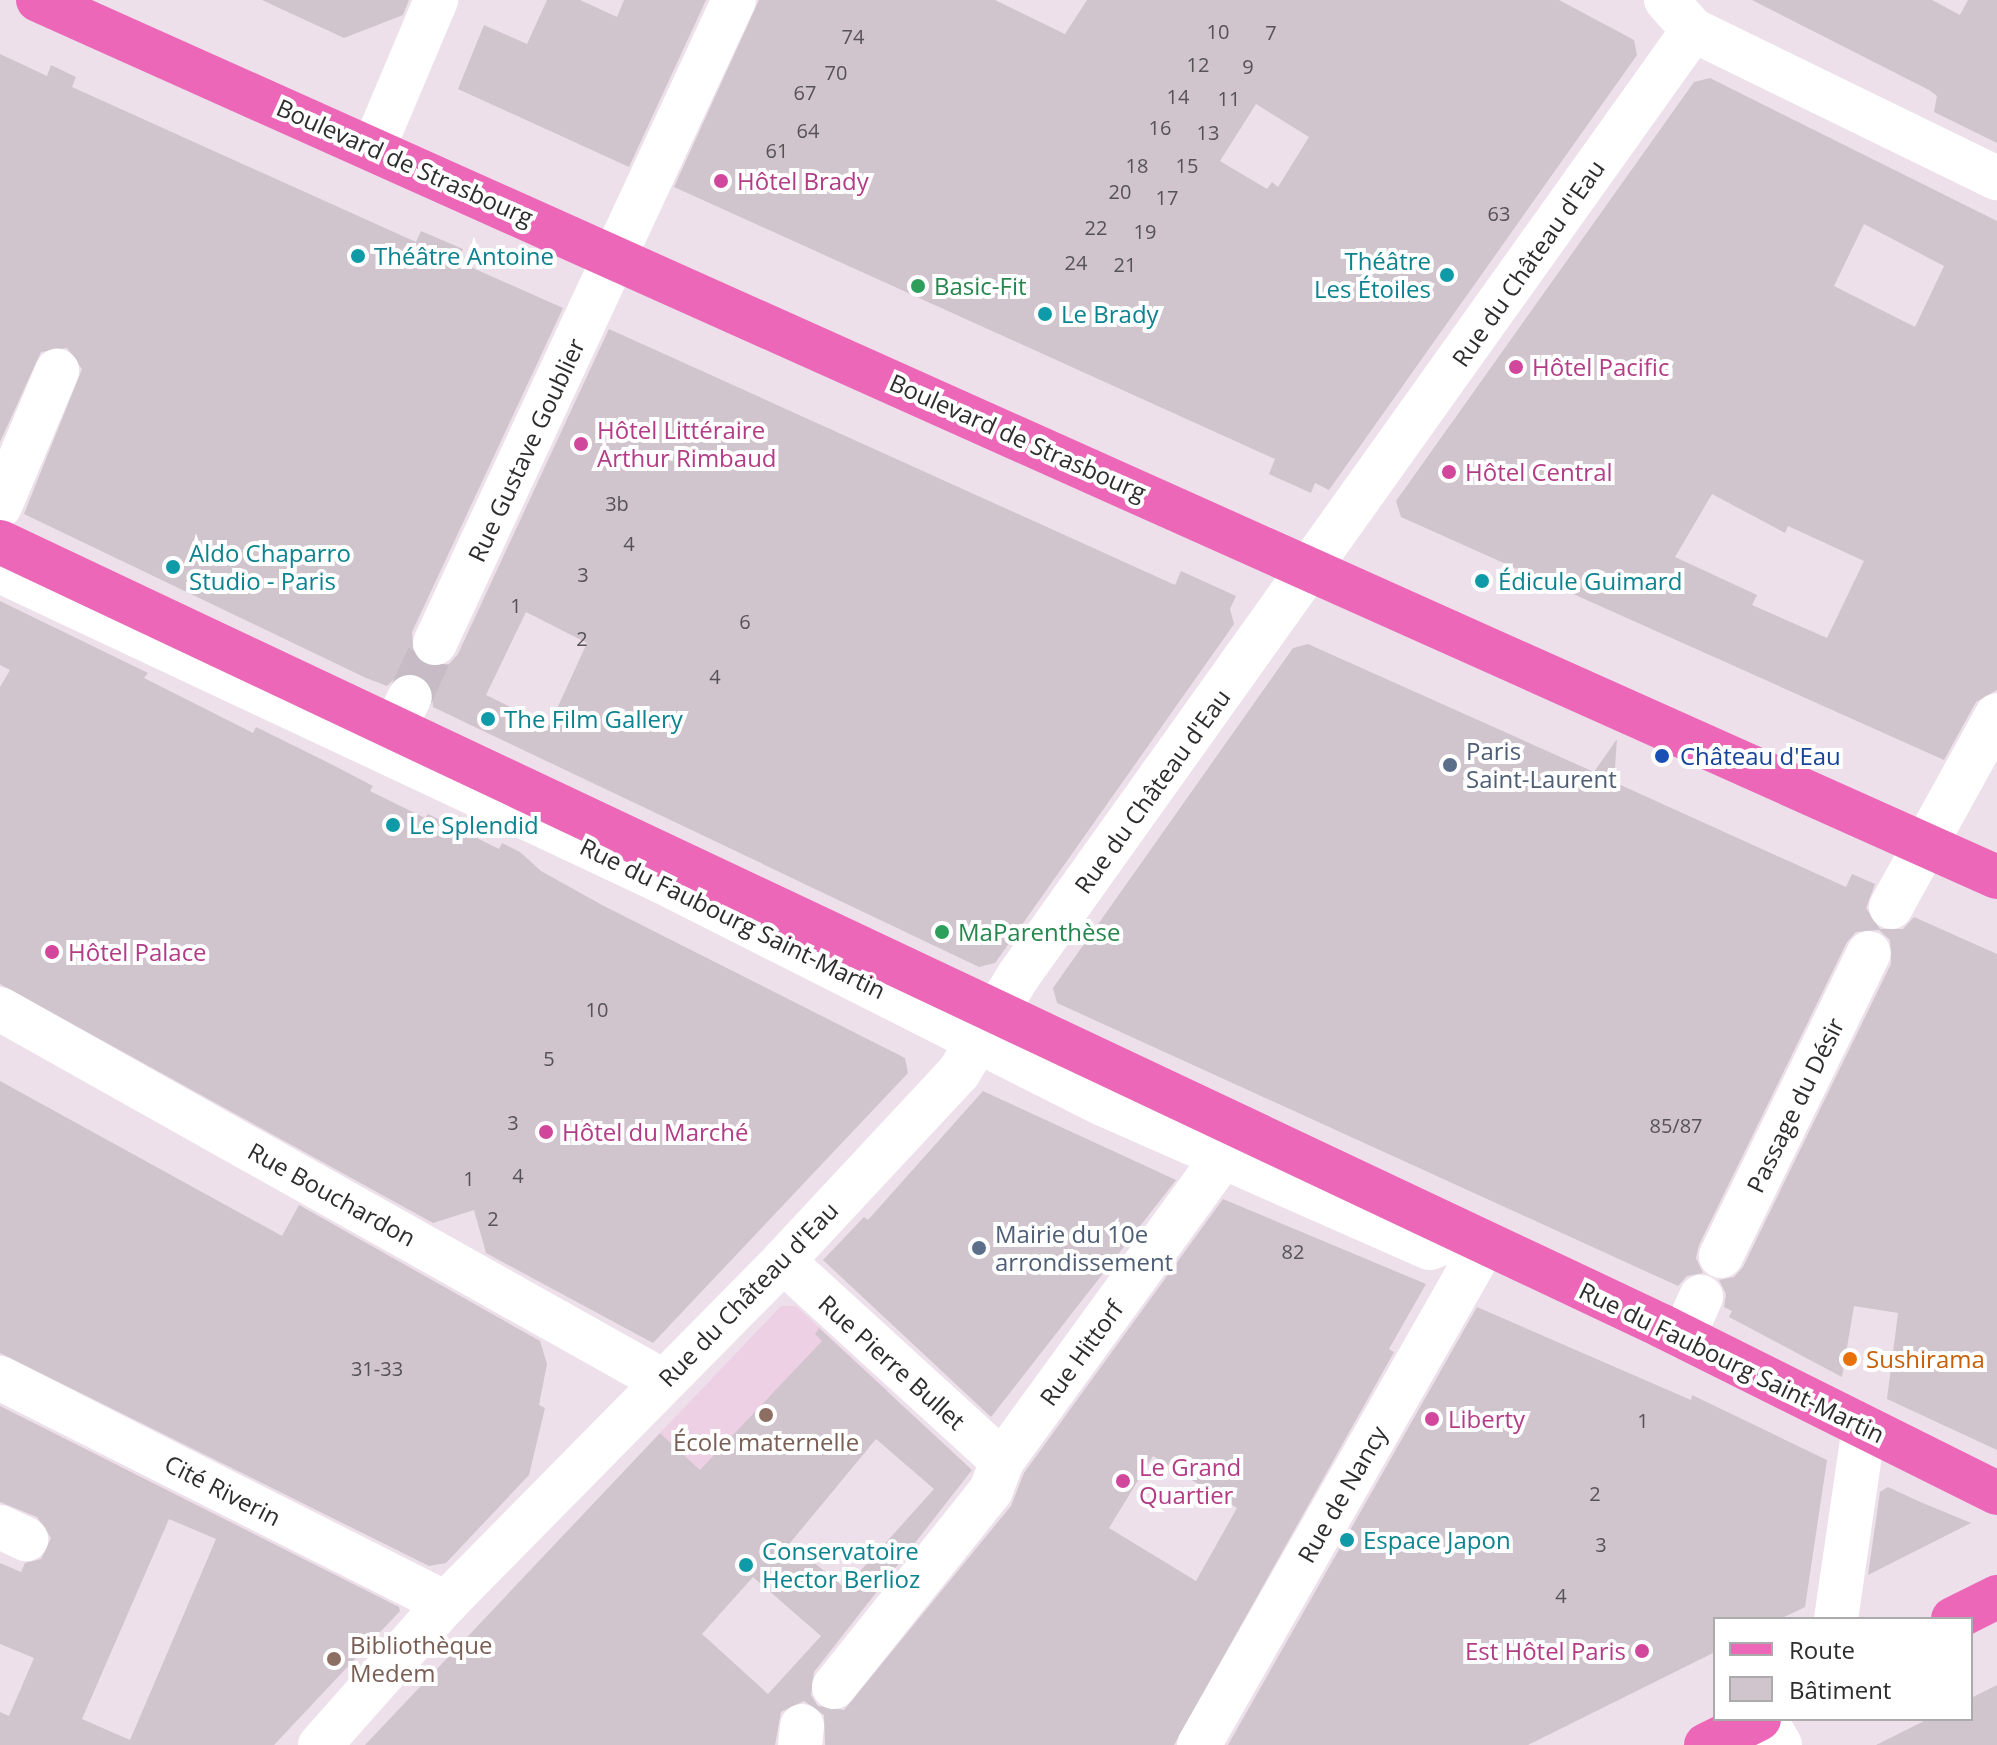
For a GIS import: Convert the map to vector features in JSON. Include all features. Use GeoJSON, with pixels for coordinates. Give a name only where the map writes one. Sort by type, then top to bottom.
{"type":"FeatureCollection","features":[{"type":"Feature","properties":{"kind":"main road","name":"Boulevard de Strasbourg"},"geometry":{"type":"LineString","coordinates":[[38,0],[374,147],[1997,877]]}},
{"type":"Feature","properties":{"kind":"main road","name":"Rue du Faubourg Saint-Martin"},"geometry":{"type":"LineString","coordinates":[[0,542],[402,714],[989,1028],[1234,1143],[1476,1238],[1997,1493]]}},
{"type":"Feature","properties":{"kind":"main road"},"geometry":{"type":"LineString","coordinates":[[1957,1617],[1997,1597]]}},
{"type":"Feature","properties":{"kind":"main road"},"geometry":{"type":"LineString","coordinates":[[1706,1745],[1755,1721]]}},
{"type":"Feature","properties":{"kind":"street"},"geometry":{"type":"LineString","coordinates":[[374,147],[436,0]]}},
{"type":"Feature","properties":{"kind":"street","name":"Rue Gustave Goublier"},"geometry":{"type":"LineString","coordinates":[[435,643],[734,0]]}},
{"type":"Feature","properties":{"kind":"street"},"geometry":{"type":"LineString","coordinates":[[1680,15],[1997,178]]}},
{"type":"Feature","properties":{"kind":"street","name":"Rue du Château d'Eau"},"geometry":{"type":"LineString","coordinates":[[320,1745],[446,1603],[783,1261],[989,1028],[1019,975],[1311,569],[1680,15]]}},
{"type":"Feature","properties":{"kind":"street"},"geometry":{"type":"LineString","coordinates":[[0,506],[57,371]]}},
{"type":"Feature","properties":{"kind":"street","name":"Rue du Faubourg Saint-Martin"},"geometry":{"type":"LineString","coordinates":[[0,571],[661,881],[989,1028]]}},
{"type":"Feature","properties":{"kind":"street"},"geometry":{"type":"LineString","coordinates":[[1891,907],[1997,715]]}},
{"type":"Feature","properties":{"kind":"street","name":"Passage du Désir"},"geometry":{"type":"LineString","coordinates":[[1721,1256],[1869,953]]}},
{"type":"Feature","properties":{"kind":"street","name":"Rue Bouchardon"},"geometry":{"type":"LineString","coordinates":[[0,1009],[663,1381]]}},
{"type":"Feature","properties":{"kind":"street","name":"Rue Hittorf"},"geometry":{"type":"LineString","coordinates":[[834,1687],[991,1490],[1002,1461],[1234,1143]]}},
{"type":"Feature","properties":{"kind":"street","name":"Rue de Nancy"},"geometry":{"type":"LineString","coordinates":[[1199,1745],[1476,1238]]}},
{"type":"Feature","properties":{"kind":"street","name":"Rue Pierre Bullet"},"geometry":{"type":"LineString","coordinates":[[783,1261],[1002,1461]]}},
{"type":"Feature","properties":{"kind":"street"},"geometry":{"type":"LineString","coordinates":[[1683,1337],[1701,1297]]}},
{"type":"Feature","properties":{"kind":"street","name":"Cité Riverin"},"geometry":{"type":"LineString","coordinates":[[0,1378],[446,1603]]}},
{"type":"Feature","properties":{"kind":"street"},"geometry":{"type":"LineString","coordinates":[[1836,1617],[1864,1427]]}},
{"type":"Feature","properties":{"kind":"street"},"geometry":{"type":"LineString","coordinates":[[1766,1721],[1780,1745]]}},
{"type":"Feature","properties":{"kind":"shaded area","name":"École maternelle"},"geometry":{"type":"Polygon","coordinates":[[[781,1306],[796,1306],[888,1391],[734,1501],[660,1433],[781,1306]]]}},
{"type":"Feature","properties":{"kind":"building"},"geometry":{"type":"Polygon","coordinates":[[[262,0],[409,0],[403,15],[344,38],[262,0]]]}},
{"type":"Feature","properties":{"kind":"building"},"geometry":{"type":"Polygon","coordinates":[[[547,0],[580,0],[617,17],[624,0],[706,0],[629,167],[458,89],[484,25],[527,44],[547,0]]]}},
{"type":"Feature","properties":{"kind":"building"},"geometry":{"type":"Polygon","coordinates":[[[759,0],[995,0],[1065,34],[1087,0],[1559,0],[1634,40],[1637,55],[1329,490],[1315,483],[1311,493],[1269,474],[1275,459],[674,187],[759,0]],[[1256,104],[1220,161],[1267,189],[1272,182],[1278,187],[1309,137],[1256,104]]]}},
{"type":"Feature","properties":{"kind":"building"},"geometry":{"type":"Polygon","coordinates":[[[1752,0],[1932,0],[1960,15],[1968,0],[1997,0],[1997,143],[1934,112],[1937,96],[1929,90],[1752,0]]]}},
{"type":"Feature","properties":{"kind":"building"},"geometry":{"type":"Polygon","coordinates":[[[0,54],[47,76],[51,65],[76,77],[72,87],[416,242],[421,231],[463,249],[457,261],[563,308],[412,632],[414,657],[425,666],[449,664],[458,654],[609,329],[1175,585],[1181,571],[1236,596],[1230,609],[1234,624],[995,963],[979,967],[433,707],[431,684],[421,675],[397,676],[387,686],[366,678],[24,514],[82,369],[67,348],[41,352],[0,442],[0,54]],[[526,612],[486,695],[549,726],[587,643],[526,612]]]}},
{"type":"Feature","properties":{"kind":"building"},"geometry":{"type":"Polygon","coordinates":[[[1710,78],[1997,221],[1997,690],[1976,702],[1944,760],[1401,517],[1396,501],[1694,82],[1710,78]],[[1864,224],[1834,286],[1915,327],[1944,266],[1864,224]],[[1712,494],[1675,557],[1757,595],[1752,605],[1827,638],[1864,561],[1788,526],[1785,533],[1712,494]]]}},
{"type":"Feature","properties":{"kind":"building"},"geometry":{"type":"Polygon","coordinates":[[[0,601],[148,673],[144,678],[253,733],[256,727],[331,764],[373,786],[370,791],[425,818],[428,814],[499,849],[502,843],[520,852],[541,871],[602,905],[905,1058],[908,1073],[653,1343],[486,1253],[474,1210],[433,1223],[0,984],[0,687],[10,670],[0,665],[0,601]]]}},
{"type":"Feature","properties":{"kind":"building"},"geometry":{"type":"Polygon","coordinates":[[[1308,644],[1594,772],[1617,739],[1614,782],[1846,887],[1852,874],[1875,884],[1866,908],[1880,929],[1903,929],[1914,917],[1997,954],[1997,1450],[1887,1399],[1898,1313],[1854,1306],[1842,1377],[1729,1317],[1732,1311],[1724,1307],[1726,1294],[1719,1280],[1734,1277],[1743,1267],[1891,964],[1890,940],[1879,930],[1856,932],[1847,942],[1699,1245],[1696,1258],[1703,1273],[1687,1276],[1678,1286],[1057,1003],[1053,988],[1293,648],[1308,644]]]}},
{"type":"Feature","properties":{"kind":"building"},"geometry":{"type":"Polygon","coordinates":[[[0,1081],[282,1236],[299,1205],[540,1341],[547,1364],[539,1405],[545,1408],[529,1475],[446,1563],[429,1566],[0,1353],[0,1081]]]}},
{"type":"Feature","properties":{"kind":"building","name":"Mairie du 10e arrondissement"},"geometry":{"type":"Polygon","coordinates":[[[983,1091],[1176,1180],[991,1417],[823,1260],[864,1217],[868,1220],[983,1091]]]}},
{"type":"Feature","properties":{"kind":"building"},"geometry":{"type":"Polygon","coordinates":[[[1223,1199],[1426,1284],[1389,1349],[1394,1352],[1174,1745],[825,1745],[824,1715],[804,1701],[781,1712],[775,1745],[365,1745],[660,1433],[700,1470],[822,1341],[815,1334],[819,1328],[972,1470],[814,1672],[811,1695],[818,1706],[844,1710],[1011,1506],[1024,1473],[1223,1199]],[[876,1439],[790,1543],[845,1588],[934,1489],[876,1439]],[[1153,1456],[1109,1528],[1196,1581],[1237,1508],[1153,1456]],[[753,1577],[702,1634],[768,1694],[821,1636],[753,1577]]]}},
{"type":"Feature","properties":{"kind":"building"},"geometry":{"type":"Polygon","coordinates":[[[1477,1307],[1691,1400],[1692,1395],[1827,1460],[1805,1607],[1784,1617],[1713,1617],[1713,1653],[1528,1745],[1228,1745],[1477,1307]]]}},
{"type":"Feature","properties":{"kind":"building"},"geometry":{"type":"Polygon","coordinates":[[[0,1406],[399,1607],[400,1611],[274,1745],[0,1745],[0,1712],[9,1716],[34,1658],[0,1644],[0,1563],[21,1572],[25,1563],[41,1559],[51,1538],[37,1517],[0,1502],[0,1406]],[[169,1519],[82,1719],[130,1740],[216,1539],[169,1519]]]}},
{"type":"Feature","properties":{"kind":"building"},"geometry":{"type":"Polygon","coordinates":[[[1888,1487],[1971,1523],[1868,1575],[1880,1492],[1888,1487]]]}},
{"type":"Feature","properties":{"kind":"building"},"geometry":{"type":"Polygon","coordinates":[[[1997,1685],[1997,1745],[1876,1745],[1924,1721],[1973,1721],[1973,1697],[1997,1685]]]}},
{"type":"Feature","properties":{"kind":"tunnel"},"geometry":{"type":"LineString","coordinates":[[410,697],[435,643]]}},
{"type":"Feature","properties":{"kind":"place","name":"Hôtel Brady"},"geometry":{"type":"Point","coordinates":[721,181]}},
{"type":"Feature","properties":{"kind":"place","name":"Théâtre Antoine"},"geometry":{"type":"Point","coordinates":[358,256]}},
{"type":"Feature","properties":{"kind":"place","name":"Théâtre Les Étoiles"},"geometry":{"type":"Point","coordinates":[1447,275]}},
{"type":"Feature","properties":{"kind":"place","name":"Basic-Fit"},"geometry":{"type":"Point","coordinates":[918,286]}},
{"type":"Feature","properties":{"kind":"place","name":"Le Brady"},"geometry":{"type":"Point","coordinates":[1045,314]}},
{"type":"Feature","properties":{"kind":"place","name":"Hôtel Pacific"},"geometry":{"type":"Point","coordinates":[1516,367]}},
{"type":"Feature","properties":{"kind":"place","name":"Hôtel Littéraire Arthur Rimbaud"},"geometry":{"type":"Point","coordinates":[581,444]}},
{"type":"Feature","properties":{"kind":"place","name":"Hôtel Central"},"geometry":{"type":"Point","coordinates":[1449,472]}},
{"type":"Feature","properties":{"kind":"place","name":"Aldo Chaparro Studio - Paris"},"geometry":{"type":"Point","coordinates":[173,567]}},
{"type":"Feature","properties":{"kind":"place","name":"Édicule Guimard"},"geometry":{"type":"Point","coordinates":[1482,581]}},
{"type":"Feature","properties":{"kind":"place","name":"The Film Gallery"},"geometry":{"type":"Point","coordinates":[488,719]}},
{"type":"Feature","properties":{"kind":"place","name":"Château d'Eau"},"geometry":{"type":"Point","coordinates":[1662,756]}},
{"type":"Feature","properties":{"kind":"place","name":"Paris Saint-Laurent"},"geometry":{"type":"Point","coordinates":[1450,765]}},
{"type":"Feature","properties":{"kind":"place","name":"Le Splendid"},"geometry":{"type":"Point","coordinates":[393,825]}},
{"type":"Feature","properties":{"kind":"place","name":"MaParenthèse"},"geometry":{"type":"Point","coordinates":[942,932]}},
{"type":"Feature","properties":{"kind":"place","name":"Hôtel Palace"},"geometry":{"type":"Point","coordinates":[52,952]}},
{"type":"Feature","properties":{"kind":"place","name":"Hôtel du Marché"},"geometry":{"type":"Point","coordinates":[546,1132]}},
{"type":"Feature","properties":{"kind":"place","name":"Mairie du 10e arrondissement"},"geometry":{"type":"Point","coordinates":[979,1248]}},
{"type":"Feature","properties":{"kind":"place","name":"Sushirama"},"geometry":{"type":"Point","coordinates":[1850,1359]}},
{"type":"Feature","properties":{"kind":"place","name":"École maternelle"},"geometry":{"type":"Point","coordinates":[766,1415]}},
{"type":"Feature","properties":{"kind":"place","name":"Liberty"},"geometry":{"type":"Point","coordinates":[1432,1419]}},
{"type":"Feature","properties":{"kind":"place","name":"Le Grand Quartier"},"geometry":{"type":"Point","coordinates":[1123,1481]}},
{"type":"Feature","properties":{"kind":"place","name":"Espace Japon"},"geometry":{"type":"Point","coordinates":[1347,1540]}},
{"type":"Feature","properties":{"kind":"place","name":"Conservatoire Hector Berlioz"},"geometry":{"type":"Point","coordinates":[746,1565]}},
{"type":"Feature","properties":{"kind":"place","name":"Est Hôtel Paris"},"geometry":{"type":"Point","coordinates":[1642,1651]}},
{"type":"Feature","properties":{"kind":"place","name":"Bibliothèque Medem"},"geometry":{"type":"Point","coordinates":[334,1659]}}]}
